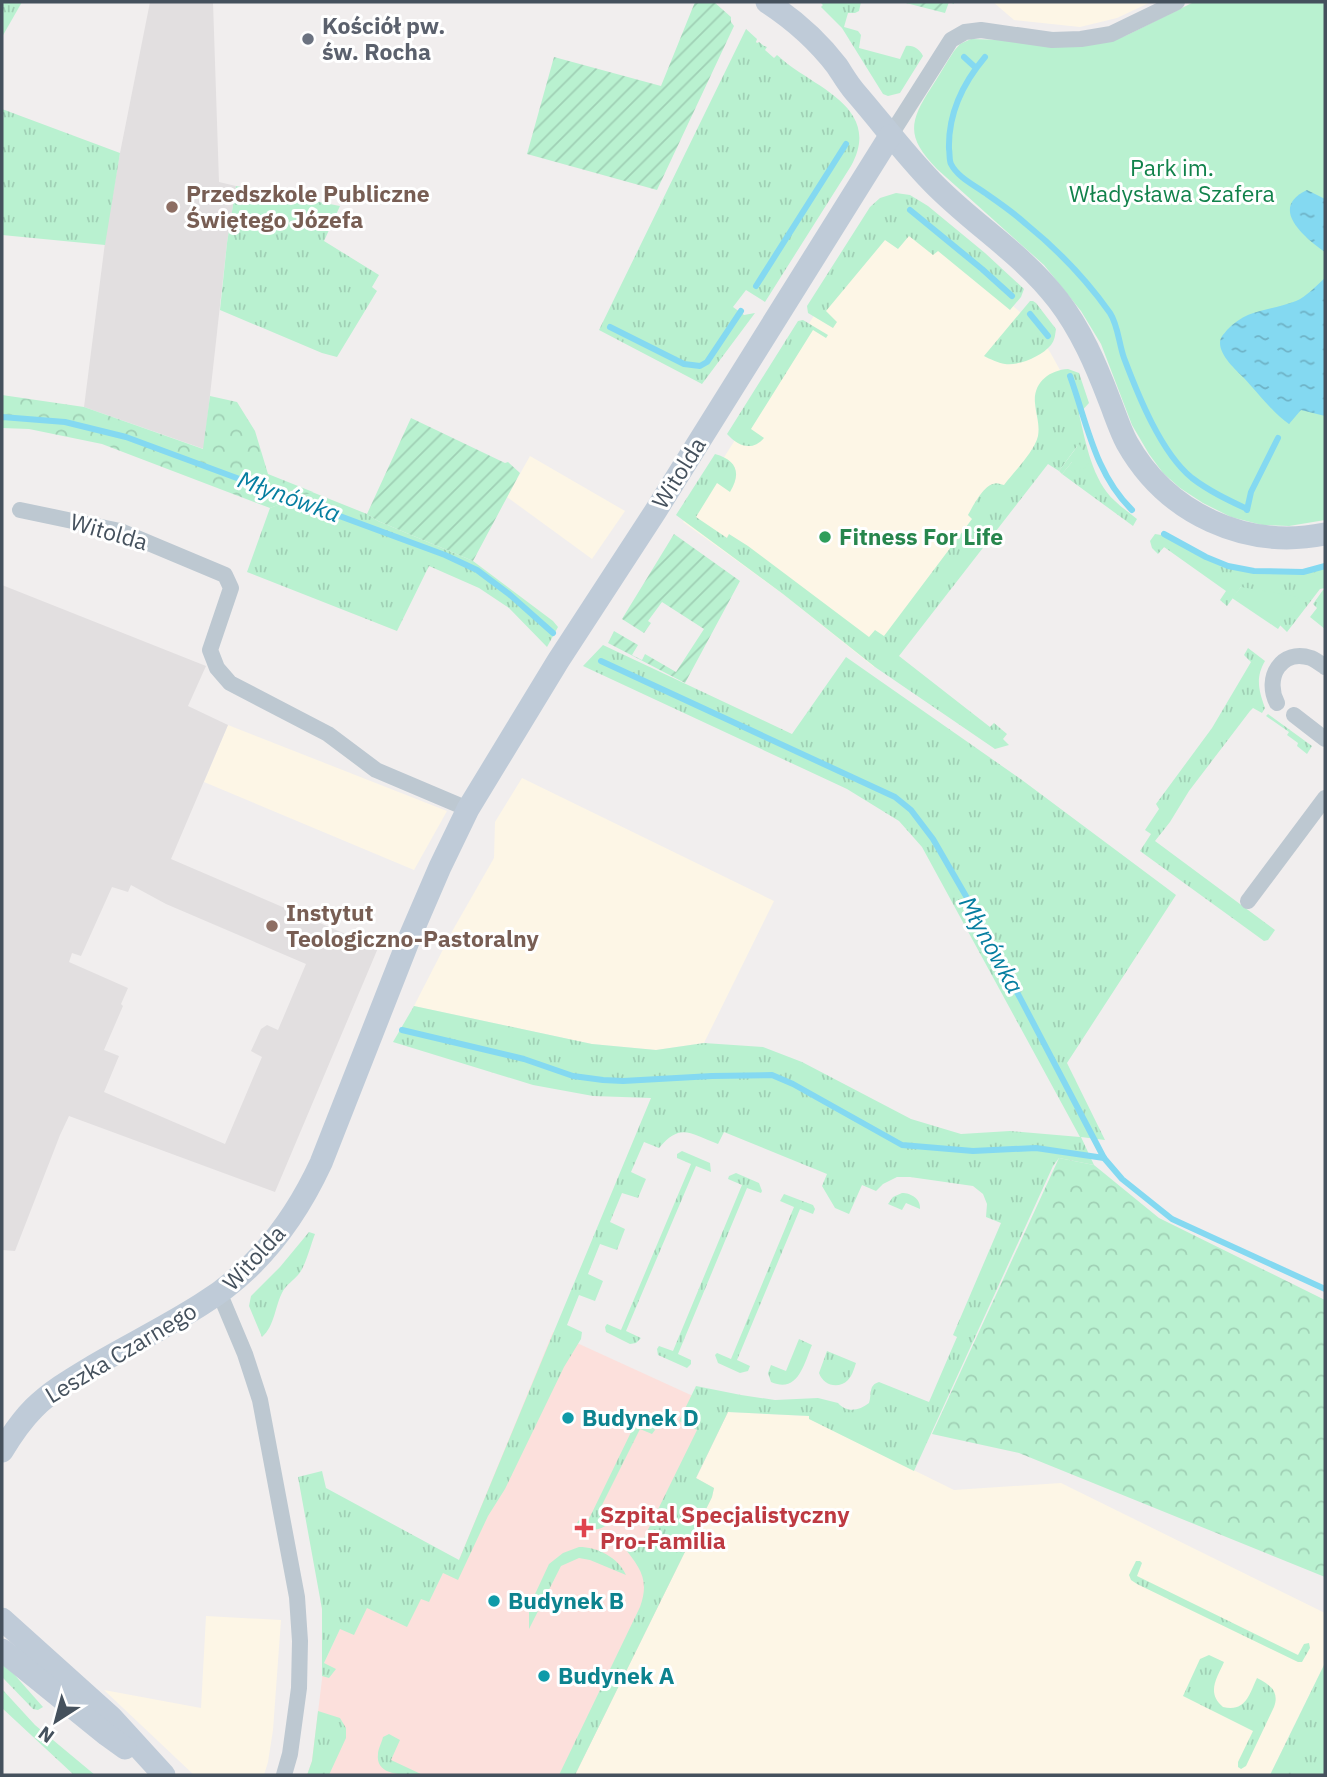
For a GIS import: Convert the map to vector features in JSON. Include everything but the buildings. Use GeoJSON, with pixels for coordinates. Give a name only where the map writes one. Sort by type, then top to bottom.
{"type":"FeatureCollection","features":[{"type":"Feature","properties":{"kind":"street"},"geometry":{"type":"LineString","coordinates":[[767,2],[811,37],[890,136],[933,184],[1022,260],[1059,301],[1079,331],[1097,368],[1126,442],[1144,470],[1163,489],[1186,508],[1232,529],[1253,535],[1290,539],[1325,534]]}},
{"type":"Feature","properties":{"kind":"street"},"geometry":{"type":"LineString","coordinates":[[890,136],[951,40],[965,32],[981,30],[1052,40],[1082,39],[1111,34],[1177,2]]}},
{"type":"Feature","properties":{"kind":"street","name":"Witolda"},"geometry":{"type":"LineString","coordinates":[[284,1775],[290,1754],[299,1688],[297,1597],[260,1400],[219,1292],[246,1271],[269,1246],[291,1218],[314,1178],[440,867],[468,809],[890,136]]}},
{"type":"Feature","properties":{"kind":"street","name":"Witolda"},"geometry":{"type":"LineString","coordinates":[[20,510],[120,531],[225,575],[230,588],[210,650],[217,668],[230,683],[328,734],[376,770],[468,809]]}},
{"type":"Feature","properties":{"kind":"street"},"geometry":{"type":"LineString","coordinates":[[1277,703],[1272,693],[1272,681],[1280,664],[1301,656],[1325,667]]}},
{"type":"Feature","properties":{"kind":"street"},"geometry":{"type":"LineString","coordinates":[[1294,715],[1325,738]]}},
{"type":"Feature","properties":{"kind":"street"},"geometry":{"type":"LineString","coordinates":[[1248,901],[1325,798]]}},
{"type":"Feature","properties":{"kind":"street","name":"Leszka Czarnego"},"geometry":{"type":"LineString","coordinates":[[5,1440],[52,1392],[219,1292]]}},
{"type":"Feature","properties":{"kind":"street"},"geometry":{"type":"LineString","coordinates":[[2,1619],[111,1717],[164,1775]]}},
{"type":"Feature","properties":{"kind":"street"},"geometry":{"type":"LineString","coordinates":[[2,1650],[107,1735],[164,1775]]}},
{"type":"Feature","properties":{"kind":"shaded area","name":"Przedszkole Publiczne Świętego Józefa"},"geometry":{"type":"Polygon","coordinates":[[[150,2],[213,2],[219,182],[236,186],[204,449],[84,407],[107,227],[150,2]]]}},
{"type":"Feature","properties":{"kind":"shaded area"},"geometry":{"type":"Polygon","coordinates":[[[993,2],[1151,2],[1117,18],[1080,27],[1014,20],[993,2]]]}},
{"type":"Feature","properties":{"kind":"shaded area"},"geometry":{"type":"Polygon","coordinates":[[[905,214],[1020,312],[1034,328],[1071,390],[1079,414],[874,667],[783,594],[683,522],[815,314],[905,214]]]}},
{"type":"Feature","properties":{"kind":"shaded area"},"geometry":{"type":"Polygon","coordinates":[[[530,456],[625,511],[592,559],[507,497],[530,456]]]}},
{"type":"Feature","properties":{"kind":"shaded area","name":"Instytut Teologiczno-Pastoralny"},"geometry":{"type":"Polygon","coordinates":[[[2,585],[206,666],[188,706],[228,725],[171,859],[378,948],[275,1192],[69,1116],[15,1251],[2,1250],[2,585]],[[131,885],[128,892],[112,887],[81,956],[72,953],[69,962],[128,988],[104,1050],[119,1056],[104,1092],[225,1144],[262,1057],[251,1051],[261,1029],[267,1025],[278,1030],[306,964],[166,904],[131,885]]]}},
{"type":"Feature","properties":{"kind":"shaded area"},"geometry":{"type":"Polygon","coordinates":[[[228,725],[447,811],[414,870],[204,782],[228,725]]]}},
{"type":"Feature","properties":{"kind":"shaded area"},"geometry":{"type":"Polygon","coordinates":[[[522,778],[774,901],[704,1043],[656,1050],[592,1044],[414,1006],[494,858],[495,822],[522,778]]]}},
{"type":"Feature","properties":{"kind":"shaded area","name":"Szpital Specjalistyczny Pro-Familia"},"geometry":{"type":"Polygon","coordinates":[[[553,1332],[728,1412],[696,1478],[714,1488],[712,1497],[575,1775],[307,1775],[312,1761],[324,1663],[340,1629],[367,1608],[422,1598],[429,1601],[443,1573],[459,1560],[553,1332]]]}},
{"type":"Feature","properties":{"kind":"shaded area"},"geometry":{"type":"Polygon","coordinates":[[[728,1412],[809,1416],[810,1419],[954,1490],[1061,1483],[1325,1613],[1325,1663],[1270,1775],[575,1775],[712,1497],[696,1479],[728,1412]]]}},
{"type":"Feature","properties":{"kind":"shaded area"},"geometry":{"type":"Polygon","coordinates":[[[206,1616],[281,1620],[273,1730],[264,1775],[194,1775],[104,1690],[201,1708],[206,1616]]]}},
{"type":"Feature","properties":{"kind":"green space"},"geometry":{"type":"Polygon","coordinates":[[[2,2],[22,2],[2,37],[2,2]]]}},
{"type":"Feature","properties":{"kind":"green space"},"geometry":{"type":"Polygon","coordinates":[[[695,2],[714,2],[731,17],[734,26],[657,190],[527,154],[554,57],[661,86],[695,2]]]}},
{"type":"Feature","properties":{"kind":"green space"},"geometry":{"type":"Polygon","coordinates":[[[820,2],[861,2],[859,11],[848,13],[844,27],[858,31],[861,35],[859,48],[900,59],[906,46],[914,47],[920,52],[923,56],[900,93],[888,96],[883,94],[842,28],[821,7],[823,5],[820,2]]]}},
{"type":"Feature","properties":{"kind":"green space"},"geometry":{"type":"Polygon","coordinates":[[[902,2],[949,2],[945,13],[902,2]]]}},
{"type":"Feature","properties":{"kind":"green space","name":"Park im. Władysława Szafera"},"geometry":{"type":"Polygon","coordinates":[[[1194,2],[1325,2],[1325,520],[1289,526],[1262,525],[1231,517],[1203,503],[1163,473],[1132,425],[1101,344],[1081,311],[1044,265],[937,169],[916,139],[915,121],[923,100],[960,44],[971,39],[1101,43],[1125,36],[1194,2]]]}},
{"type":"Feature","properties":{"kind":"green space"},"geometry":{"type":"Polygon","coordinates":[[[746,29],[757,39],[757,43],[767,47],[765,50],[774,58],[777,55],[848,109],[856,121],[858,149],[851,166],[765,302],[746,290],[733,307],[744,315],[755,313],[702,384],[599,330],[746,29]]]}},
{"type":"Feature","properties":{"kind":"green space"},"geometry":{"type":"Polygon","coordinates":[[[2,109],[120,153],[105,245],[2,235],[2,109]]]}},
{"type":"Feature","properties":{"kind":"green space"},"geometry":{"type":"Polygon","coordinates":[[[236,186],[340,206],[324,241],[379,275],[372,287],[377,291],[337,357],[220,310],[236,186]]]}},
{"type":"Feature","properties":{"kind":"green space"},"geometry":{"type":"Polygon","coordinates":[[[896,193],[910,195],[928,206],[1024,289],[1010,310],[938,251],[933,255],[909,236],[898,249],[885,240],[826,311],[837,322],[833,328],[808,313],[807,306],[870,207],[880,198],[896,193]]]}},
{"type":"Feature","properties":{"kind":"green space"},"geometry":{"type":"Polygon","coordinates":[[[1030,301],[1036,303],[1056,329],[1051,345],[1036,356],[1011,364],[984,356],[1030,301]]]}},
{"type":"Feature","properties":{"kind":"green space"},"geometry":{"type":"Polygon","coordinates":[[[803,320],[828,335],[826,338],[813,330],[751,429],[764,438],[750,446],[736,442],[727,434],[798,321],[803,320]]]}},
{"type":"Feature","properties":{"kind":"green space"},"geometry":{"type":"Polygon","coordinates":[[[1068,369],[1079,373],[1089,403],[1079,414],[1095,472],[1107,492],[1137,519],[1133,526],[1062,474],[1072,462],[1078,445],[1059,471],[1048,464],[899,656],[990,727],[994,723],[1007,734],[1003,739],[1009,745],[995,749],[875,667],[783,594],[676,515],[715,454],[728,460],[735,468],[734,485],[730,492],[717,483],[696,517],[727,538],[729,534],[748,546],[869,637],[875,630],[884,636],[972,519],[968,515],[982,493],[994,483],[1004,485],[1028,455],[1038,436],[1035,403],[1037,389],[1049,375],[1068,369]]]}},
{"type":"Feature","properties":{"kind":"green space"},"geometry":{"type":"Polygon","coordinates":[[[2,395],[84,407],[203,449],[210,396],[237,402],[255,431],[268,474],[313,492],[270,508],[102,444],[29,429],[2,428],[2,395]]]}},
{"type":"Feature","properties":{"kind":"green space"},"geometry":{"type":"Polygon","coordinates":[[[411,418],[505,463],[508,462],[520,473],[473,561],[367,514],[411,418]]]}},
{"type":"Feature","properties":{"kind":"green space"},"geometry":{"type":"Polygon","coordinates":[[[1079,444],[1089,462],[1083,470],[1072,462],[1062,474],[1059,471],[1079,444]]]}},
{"type":"Feature","properties":{"kind":"green space"},"geometry":{"type":"Polygon","coordinates":[[[312,492],[473,561],[553,621],[558,627],[547,647],[509,608],[479,588],[429,566],[397,631],[247,572],[270,508],[312,492]]]}},
{"type":"Feature","properties":{"kind":"green space"},"geometry":{"type":"Polygon","coordinates":[[[674,534],[740,581],[685,683],[608,643],[614,631],[638,645],[632,655],[642,660],[645,654],[676,672],[704,629],[662,602],[648,621],[651,623],[644,633],[622,619],[674,534]]]}},
{"type":"Feature","properties":{"kind":"green space"},"geometry":{"type":"Polygon","coordinates":[[[1155,534],[1174,539],[1215,561],[1239,568],[1280,573],[1325,566],[1325,588],[1320,589],[1287,632],[1241,587],[1227,606],[1220,600],[1226,591],[1164,547],[1158,554],[1152,548],[1150,541],[1155,534]]]}},
{"type":"Feature","properties":{"kind":"green space"},"geometry":{"type":"Polygon","coordinates":[[[1241,587],[1299,597],[1278,629],[1232,598],[1241,587]]]}},
{"type":"Feature","properties":{"kind":"green space"},"geometry":{"type":"Polygon","coordinates":[[[1323,590],[1325,629],[1310,617],[1317,608],[1313,604],[1323,590]]]}},
{"type":"Feature","properties":{"kind":"green space"},"geometry":{"type":"Polygon","coordinates":[[[603,645],[792,734],[846,657],[1022,780],[1176,895],[1067,1063],[1105,1140],[1081,1137],[1094,1165],[1059,1158],[1053,1166],[914,1471],[809,1419],[809,1416],[728,1412],[696,1478],[714,1488],[712,1497],[575,1775],[559,1775],[640,1607],[644,1589],[642,1574],[623,1546],[625,1538],[640,1546],[697,1430],[679,1421],[696,1386],[775,1400],[818,1398],[853,1410],[869,1403],[872,1388],[879,1382],[929,1402],[957,1337],[953,1335],[1001,1223],[986,1217],[987,1204],[983,1194],[973,1186],[897,1177],[876,1191],[862,1185],[849,1214],[835,1208],[822,1186],[827,1174],[724,1132],[718,1144],[686,1132],[674,1135],[659,1148],[644,1142],[631,1172],[646,1179],[638,1198],[622,1193],[610,1222],[625,1229],[617,1250],[600,1244],[588,1274],[603,1281],[595,1301],[579,1295],[567,1325],[582,1332],[581,1339],[564,1367],[458,1580],[443,1573],[429,1602],[421,1599],[407,1627],[367,1608],[354,1635],[340,1629],[324,1663],[336,1669],[329,1678],[322,1676],[322,1609],[298,1477],[322,1471],[326,1488],[459,1560],[651,1098],[593,1096],[533,1085],[393,1042],[414,1006],[592,1044],[656,1050],[704,1043],[763,1047],[802,1062],[911,1119],[961,1134],[1010,1131],[1080,1137],[922,847],[899,821],[847,789],[583,666],[603,645]]]}},
{"type":"Feature","properties":{"kind":"green space"},"geometry":{"type":"Polygon","coordinates":[[[1248,648],[1265,661],[1259,684],[1265,708],[1262,713],[1253,708],[1250,711],[1155,841],[1275,930],[1268,940],[1264,941],[1140,851],[1151,834],[1145,830],[1159,809],[1156,804],[1212,728],[1251,662],[1244,655],[1248,648]]]}},
{"type":"Feature","properties":{"kind":"green space"},"geometry":{"type":"Polygon","coordinates":[[[1268,714],[1312,746],[1307,754],[1287,735],[1289,732],[1266,716],[1268,714]]]}},
{"type":"Feature","properties":{"kind":"green space"},"geometry":{"type":"Polygon","coordinates":[[[682,1151],[710,1163],[711,1172],[696,1166],[626,1331],[641,1338],[630,1344],[606,1332],[605,1327],[607,1324],[621,1330],[691,1164],[677,1158],[677,1154],[682,1151]]]}},
{"type":"Feature","properties":{"kind":"green space"},"geometry":{"type":"Polygon","coordinates":[[[1059,1158],[1094,1165],[1159,1218],[1325,1300],[1325,1577],[1019,1453],[932,1434],[1059,1158]]]}},
{"type":"Feature","properties":{"kind":"green space"},"geometry":{"type":"Polygon","coordinates":[[[736,1173],[759,1183],[762,1191],[761,1193],[747,1188],[678,1354],[691,1360],[687,1368],[658,1355],[657,1349],[659,1346],[673,1351],[742,1185],[728,1179],[736,1173]]]}},
{"type":"Feature","properties":{"kind":"green space"},"geometry":{"type":"Polygon","coordinates":[[[902,1193],[915,1197],[920,1209],[906,1203],[902,1210],[888,1204],[893,1197],[902,1193]]]}},
{"type":"Feature","properties":{"kind":"green space"},"geometry":{"type":"Polygon","coordinates":[[[784,1194],[813,1205],[815,1209],[813,1214],[800,1209],[737,1360],[750,1366],[748,1371],[740,1373],[718,1363],[715,1355],[717,1353],[731,1359],[794,1207],[780,1201],[784,1194]]]}},
{"type":"Feature","properties":{"kind":"green space"},"geometry":{"type":"Polygon","coordinates":[[[309,1232],[315,1234],[303,1267],[283,1291],[270,1327],[262,1337],[249,1306],[251,1296],[309,1232]]]}},
{"type":"Feature","properties":{"kind":"green space"},"geometry":{"type":"Polygon","coordinates":[[[799,1339],[812,1345],[799,1375],[788,1384],[771,1382],[768,1373],[771,1365],[786,1371],[799,1339]]]}},
{"type":"Feature","properties":{"kind":"green space"},"geometry":{"type":"Polygon","coordinates":[[[827,1351],[856,1363],[851,1377],[840,1385],[831,1385],[824,1381],[819,1373],[827,1351]]]}},
{"type":"Feature","properties":{"kind":"green space"},"geometry":{"type":"Polygon","coordinates":[[[634,1416],[651,1424],[655,1430],[652,1434],[640,1429],[599,1511],[612,1518],[610,1522],[599,1529],[580,1530],[577,1523],[579,1520],[587,1523],[634,1426],[627,1422],[634,1416]]]}},
{"type":"Feature","properties":{"kind":"green space"},"geometry":{"type":"Polygon","coordinates":[[[579,1547],[606,1554],[618,1563],[626,1575],[579,1558],[561,1566],[529,1629],[529,1607],[549,1564],[563,1553],[579,1547]]]}},
{"type":"Feature","properties":{"kind":"green space"},"geometry":{"type":"Polygon","coordinates":[[[1136,1561],[1142,1563],[1137,1576],[1298,1655],[1304,1644],[1309,1643],[1310,1648],[1302,1662],[1298,1662],[1137,1584],[1129,1575],[1136,1561]]]}},
{"type":"Feature","properties":{"kind":"green space"},"geometry":{"type":"Polygon","coordinates":[[[1209,1655],[1224,1662],[1214,1685],[1215,1696],[1223,1707],[1242,1705],[1257,1678],[1269,1686],[1276,1697],[1274,1707],[1246,1766],[1241,1769],[1238,1762],[1253,1731],[1183,1696],[1200,1659],[1209,1655]]]}},
{"type":"Feature","properties":{"kind":"green space"},"geometry":{"type":"Polygon","coordinates":[[[2,1662],[43,1707],[33,1709],[2,1677],[2,1662]]]}},
{"type":"Feature","properties":{"kind":"green space"},"geometry":{"type":"Polygon","coordinates":[[[1325,1663],[1325,1775],[1270,1775],[1325,1663]]]}},
{"type":"Feature","properties":{"kind":"green space"},"geometry":{"type":"Polygon","coordinates":[[[2,1689],[35,1725],[95,1775],[74,1775],[2,1708],[2,1689]]]}},
{"type":"Feature","properties":{"kind":"green space"},"geometry":{"type":"Polygon","coordinates":[[[318,1711],[340,1718],[346,1728],[346,1738],[329,1775],[307,1775],[312,1761],[318,1711]]]}},
{"type":"Feature","properties":{"kind":"green space"},"geometry":{"type":"Polygon","coordinates":[[[389,1734],[400,1740],[391,1760],[423,1775],[393,1773],[381,1767],[378,1754],[383,1737],[389,1734]]]}},
{"type":"Feature","properties":{"kind":"water"},"geometry":{"type":"Polygon","coordinates":[[[1307,190],[1325,199],[1325,252],[1300,231],[1290,214],[1296,197],[1307,190]]]}},
{"type":"Feature","properties":{"kind":"water"},"geometry":{"type":"Polygon","coordinates":[[[1325,278],[1325,416],[1301,410],[1289,424],[1229,362],[1220,341],[1227,330],[1243,318],[1296,301],[1325,278]]]}},
{"type":"Feature","properties":{"kind":"waterway"},"geometry":{"type":"LineString","coordinates":[[964,57],[976,68]]}},
{"type":"Feature","properties":{"kind":"waterway"},"geometry":{"type":"LineString","coordinates":[[985,57],[970,77],[954,111],[949,136],[951,164],[963,178],[1038,234],[1101,300],[1113,318],[1136,389],[1170,454],[1198,483],[1247,509]]}},
{"type":"Feature","properties":{"kind":"waterway"},"geometry":{"type":"LineString","coordinates":[[756,286],[846,144]]}},
{"type":"Feature","properties":{"kind":"waterway"},"geometry":{"type":"LineString","coordinates":[[910,210],[1012,296]]}},
{"type":"Feature","properties":{"kind":"waterway"},"geometry":{"type":"LineString","coordinates":[[610,327],[684,364],[700,366],[707,362],[741,311]]}},
{"type":"Feature","properties":{"kind":"waterway"},"geometry":{"type":"LineString","coordinates":[[1030,314],[1048,336]]}},
{"type":"Feature","properties":{"kind":"waterway"},"geometry":{"type":"LineString","coordinates":[[1070,376],[1101,464],[1119,496],[1132,510]]}},
{"type":"Feature","properties":{"kind":"waterway","name":"Młynówka"},"geometry":{"type":"LineString","coordinates":[[2,417],[65,422],[126,437],[445,555],[477,570],[553,633]]}},
{"type":"Feature","properties":{"kind":"waterway"},"geometry":{"type":"LineString","coordinates":[[1247,510],[1251,492],[1278,438]]}},
{"type":"Feature","properties":{"kind":"waterway"},"geometry":{"type":"LineString","coordinates":[[1164,534],[1228,566],[1254,571],[1303,572],[1325,566]]}},
{"type":"Feature","properties":{"kind":"waterway","name":"Młynówka"},"geometry":{"type":"LineString","coordinates":[[601,661],[895,797],[911,810],[933,839],[974,910],[1104,1158],[1122,1179],[1172,1219],[1325,1289]]}},
{"type":"Feature","properties":{"kind":"waterway"},"geometry":{"type":"LineString","coordinates":[[402,1030],[524,1059],[573,1076],[603,1080],[772,1075],[902,1145],[973,1151],[1036,1148],[1104,1158]]}},
{"type":"Feature","properties":{"kind":"place","name":"Kościół pw. św. Rocha"},"geometry":{"type":"Point","coordinates":[308,39]}},
{"type":"Feature","properties":{"kind":"place","name":"Przedszkole Publiczne Świętego Józefa"},"geometry":{"type":"Point","coordinates":[172,207]}},
{"type":"Feature","properties":{"kind":"place","name":"Fitness For Life"},"geometry":{"type":"Point","coordinates":[825,537]}},
{"type":"Feature","properties":{"kind":"place","name":"Instytut Teologiczno-Pastoralny"},"geometry":{"type":"Point","coordinates":[272,926]}},
{"type":"Feature","properties":{"kind":"place","name":"Budynek D"},"geometry":{"type":"Point","coordinates":[568,1418]}},
{"type":"Feature","properties":{"kind":"place","name":"Szpital Specjalistyczny Pro-Familia"},"geometry":{"type":"Point","coordinates":[584,1528]}},
{"type":"Feature","properties":{"kind":"place","name":"Budynek B"},"geometry":{"type":"Point","coordinates":[494,1601]}},
{"type":"Feature","properties":{"kind":"place","name":"Budynek A"},"geometry":{"type":"Point","coordinates":[544,1676]}}]}
